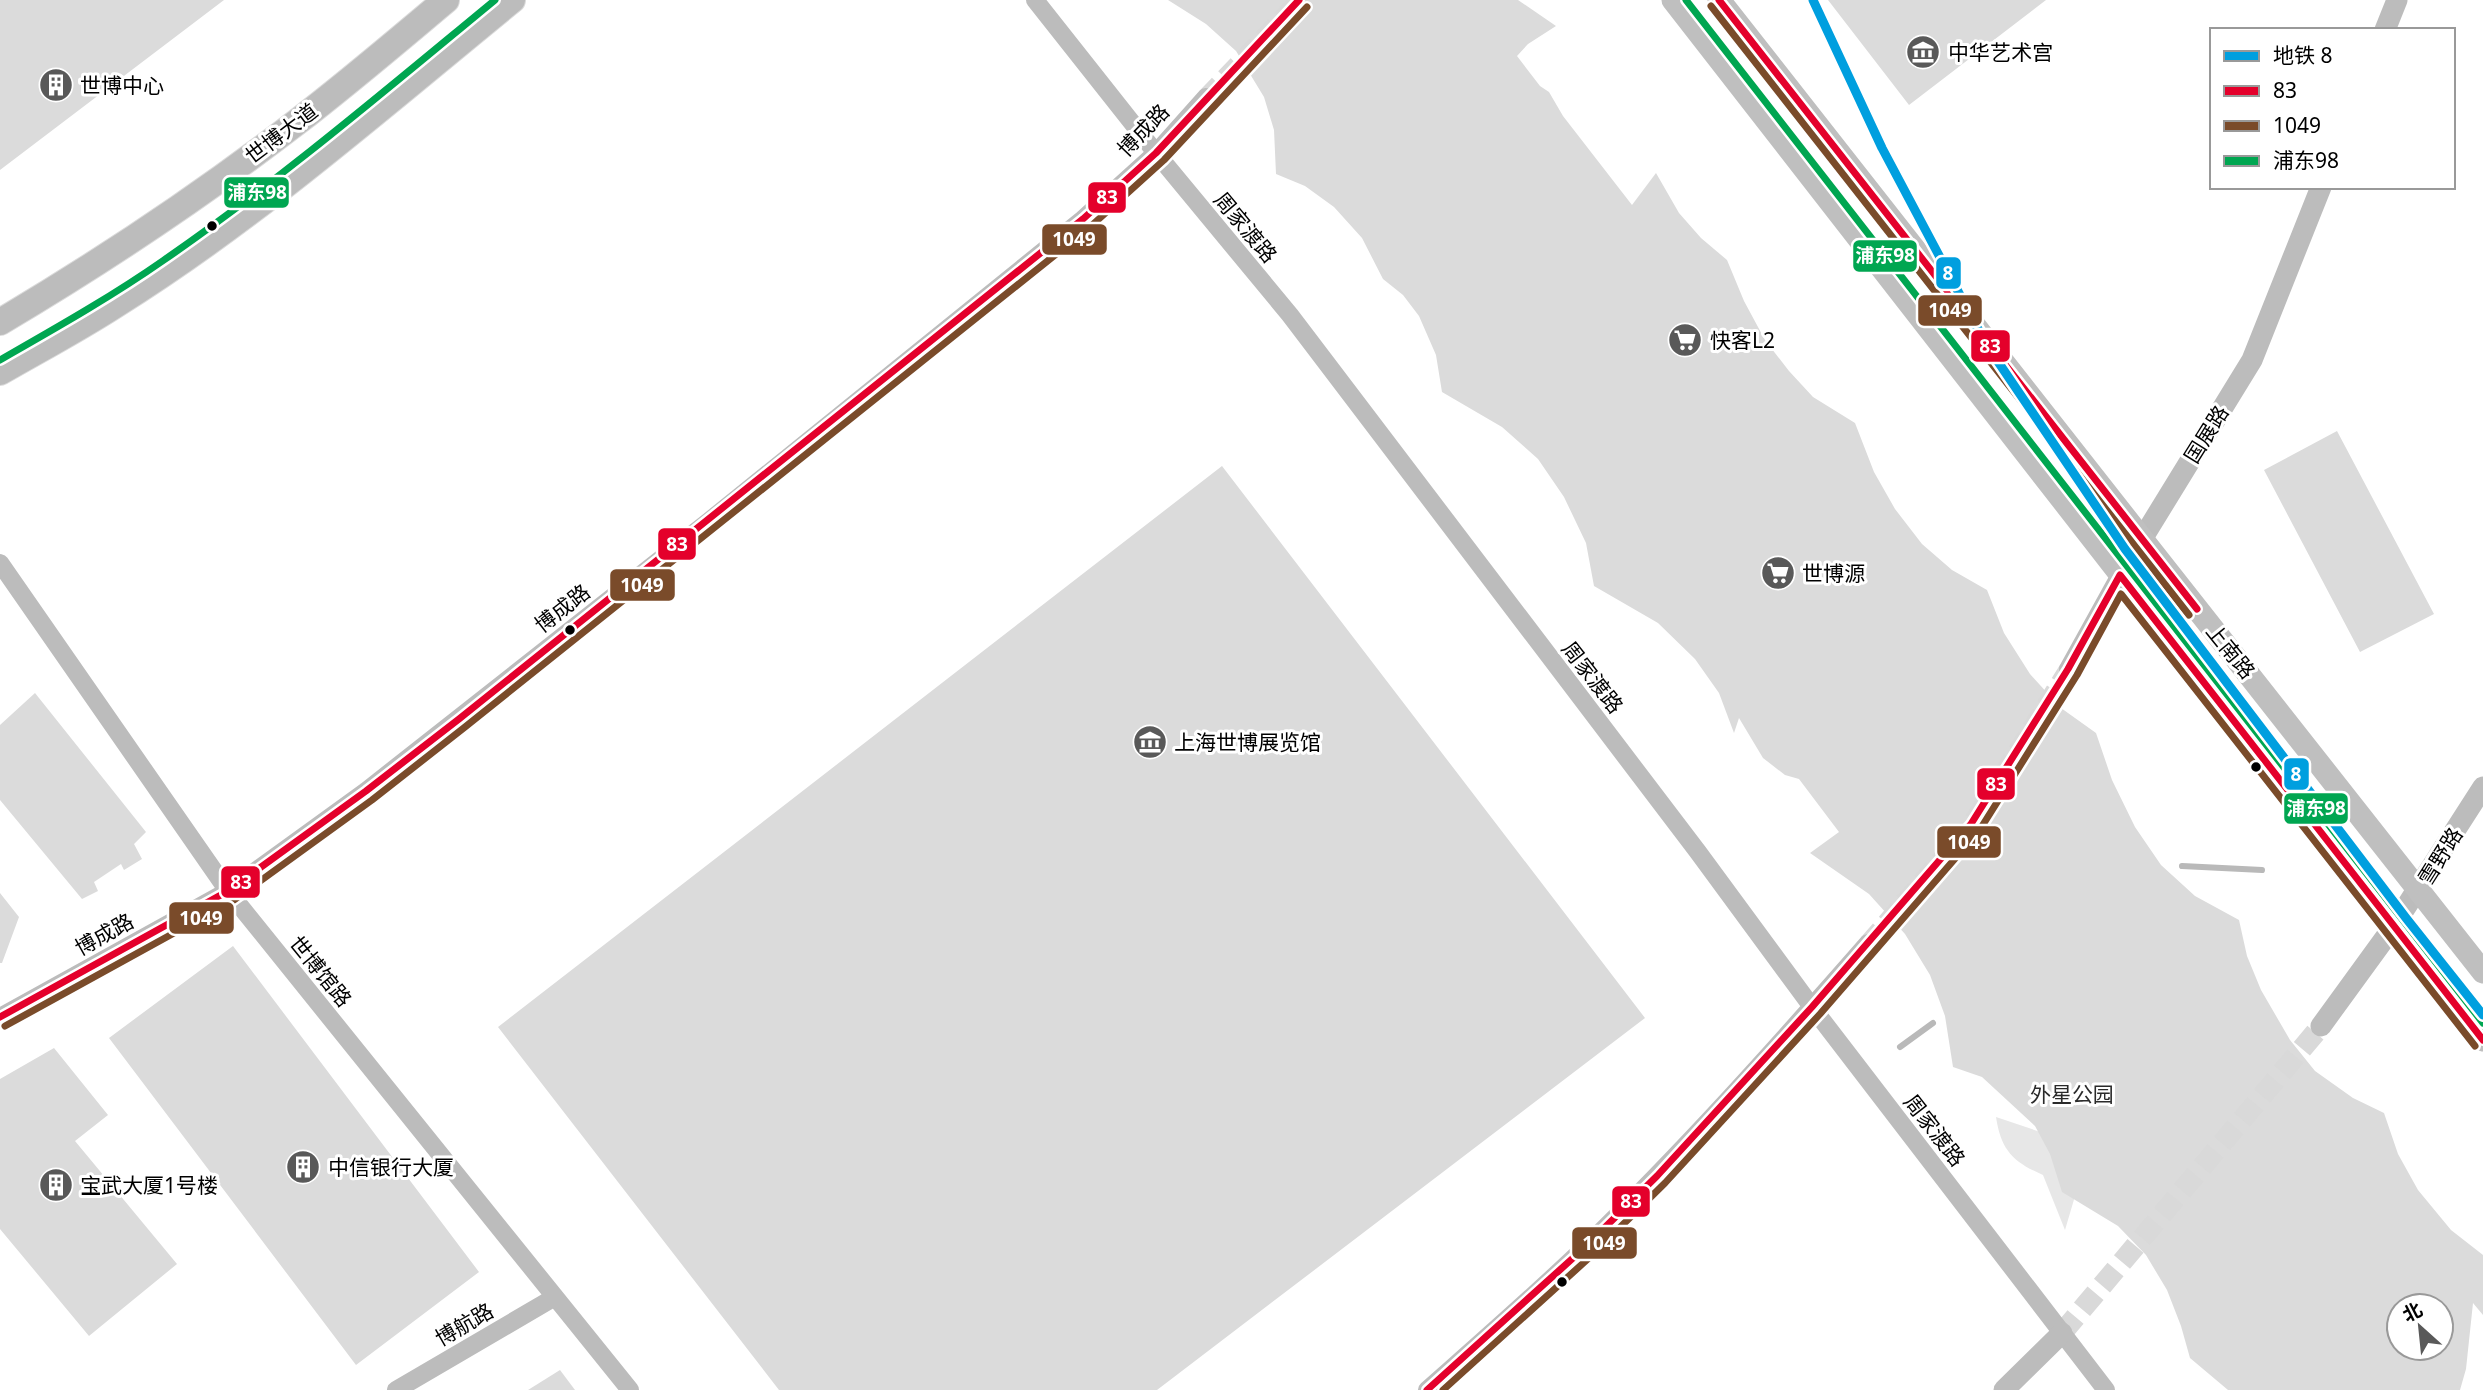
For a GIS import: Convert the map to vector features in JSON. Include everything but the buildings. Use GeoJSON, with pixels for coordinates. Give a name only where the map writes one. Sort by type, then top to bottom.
{"type":"FeatureCollection","features":[{"type":"Feature","properties":{"kind":"main road","name":"世博大道"},"geometry":{"type":"LineString","coordinates":[[0,322],[85,272],[298,122],[446,0]]}},
{"type":"Feature","properties":{"kind":"main road","name":"世博大道"},"geometry":{"type":"LineString","coordinates":[[0,372],[116,305],[221,232],[328,150],[512,0]]}},
{"type":"Feature","properties":{"kind":"main road","name":"上南路"},"geometry":{"type":"LineString","coordinates":[[1673,0],[2483,1040]]}},
{"type":"Feature","properties":{"kind":"main road","name":"上南路"},"geometry":{"type":"LineString","coordinates":[[1719,0],[2483,972]]}},
{"type":"Feature","properties":{"kind":"street","name":"周家渡路"},"geometry":{"type":"LineString","coordinates":[[1035,0],[1156,153],[1290,315],[1698,852],[1812,1007],[2106,1390]]}},
{"type":"Feature","properties":{"kind":"street"},"geometry":{"type":"LineString","coordinates":[[2386,28],[2397,0]]}},
{"type":"Feature","properties":{"kind":"street","name":"博成路"},"geometry":{"type":"LineString","coordinates":[[0,1017],[228,891],[366,791],[709,521],[1083,219],[1156,153],[1206,97]]}},
{"type":"Feature","properties":{"kind":"street","name":"国展路"},"geometry":{"type":"LineString","coordinates":[[2068,669],[2120,575],[2252,360],[2320,189]]}},
{"type":"Feature","properties":{"kind":"street","name":"世博馆路"},"geometry":{"type":"LineString","coordinates":[[0,563],[228,891],[630,1390]]}},
{"type":"Feature","properties":{"kind":"street","name":"雪野路"},"geometry":{"type":"LineString","coordinates":[[2321,1026],[2393,927],[2483,787]]}},
{"type":"Feature","properties":{"kind":"street"},"geometry":{"type":"LineString","coordinates":[[1427,1390],[1601,1231],[1657,1176],[1868,943]]}},
{"type":"Feature","properties":{"kind":"street","name":"博航路"},"geometry":{"type":"LineString","coordinates":[[396,1390],[555,1297]]}},
{"type":"Feature","properties":{"kind":"street"},"geometry":{"type":"LineString","coordinates":[[2004,1390],[2062,1334]]}},
{"type":"Feature","properties":{"kind":"shaded area"},"geometry":{"type":"Polygon","coordinates":[[[1996,1117],[2079,1145],[2083,1169],[2065,1230],[2043,1175],[2010,1154],[2001,1138],[1996,1117]]]}},
{"type":"Feature","properties":{"kind":"waterway"},"geometry":{"type":"LineString","coordinates":[[2182,866],[2262,870]]}},
{"type":"Feature","properties":{"kind":"waterway"},"geometry":{"type":"LineString","coordinates":[[1900,1047],[1933,1023]]}},
{"type":"Feature","properties":{"kind":"tunnel"},"geometry":{"type":"LineString","coordinates":[[1206,97],[1299,0]]}},
{"type":"Feature","properties":{"kind":"tunnel"},"geometry":{"type":"LineString","coordinates":[[1868,943],[1971,824],[2068,669]]}},
{"type":"Feature","properties":{"kind":"tunnel"},"geometry":{"type":"LineString","coordinates":[[2062,1333],[2321,1026]]}},
{"type":"Feature","properties":{"kind":"metro line","name":"8"},"geometry":{"type":"LineString","coordinates":[[1813,0],[1882,148],[1986,344],[2125,549],[2483,1015]]}},
{"type":"Feature","properties":{"kind":"transit line","name":"浦东98"},"geometry":{"type":"LineString","coordinates":[[0,360],[124,287],[207,230],[332,133],[495,0]]}},
{"type":"Feature","properties":{"kind":"transit line","name":"83"},"geometry":{"type":"LineString","coordinates":[[0,1017],[228,891],[366,791],[459,719],[1083,219],[1156,153],[1299,0]]}},
{"type":"Feature","properties":{"kind":"transit line","name":"浦东98"},"geometry":{"type":"LineString","coordinates":[[1686,0],[2483,1023]]}},
{"type":"Feature","properties":{"kind":"transit line","name":"83"},"geometry":{"type":"LineString","coordinates":[[1719,0],[2197,609]]}},
{"type":"Feature","properties":{"kind":"transit line","name":"1049"},"geometry":{"type":"LineString","coordinates":[[1711,6],[2189,615]]}},
{"type":"Feature","properties":{"kind":"transit line","name":"1049"},"geometry":{"type":"LineString","coordinates":[[5,1026],[234,900],[372,800],[1090,227],[1164,160],[1307,7]]}},
{"type":"Feature","properties":{"kind":"transit line","name":"83"},"geometry":{"type":"LineString","coordinates":[[1427,1390],[1583,1249],[1657,1176],[1812,1007],[1971,824],[2068,669],[2120,575],[2483,1040]]}},
{"type":"Feature","properties":{"kind":"transit line","name":"1049"},"geometry":{"type":"LineString","coordinates":[[1443,1390],[1590,1257],[1665,1183],[1820,1014],[1979,831],[2077,675],[2121,594],[2475,1046]]}},
{"type":"Feature","properties":{"kind":"place","name":"中华艺术宫"},"geometry":{"type":"Point","coordinates":[1923,52]}},
{"type":"Feature","properties":{"kind":"place","name":"世博中心"},"geometry":{"type":"Point","coordinates":[56,85]}},
{"type":"Feature","properties":{"kind":"place","name":"快客L2"},"geometry":{"type":"Point","coordinates":[1685,340]}},
{"type":"Feature","properties":{"kind":"place","name":"世博源"},"geometry":{"type":"Point","coordinates":[1778,573]}},
{"type":"Feature","properties":{"kind":"place","name":"上海世博展览馆"},"geometry":{"type":"Point","coordinates":[1150,742]}},
{"type":"Feature","properties":{"kind":"place","name":"中信银行大厦"},"geometry":{"type":"Point","coordinates":[303,1167]}},
{"type":"Feature","properties":{"kind":"place","name":"宝武大厦1号楼"},"geometry":{"type":"Point","coordinates":[56,1185]}},
{"type":"Feature","properties":{"kind":"park label","name":"外星公园"},"geometry":{"type":"Point","coordinates":[2072,1094]}}]}
